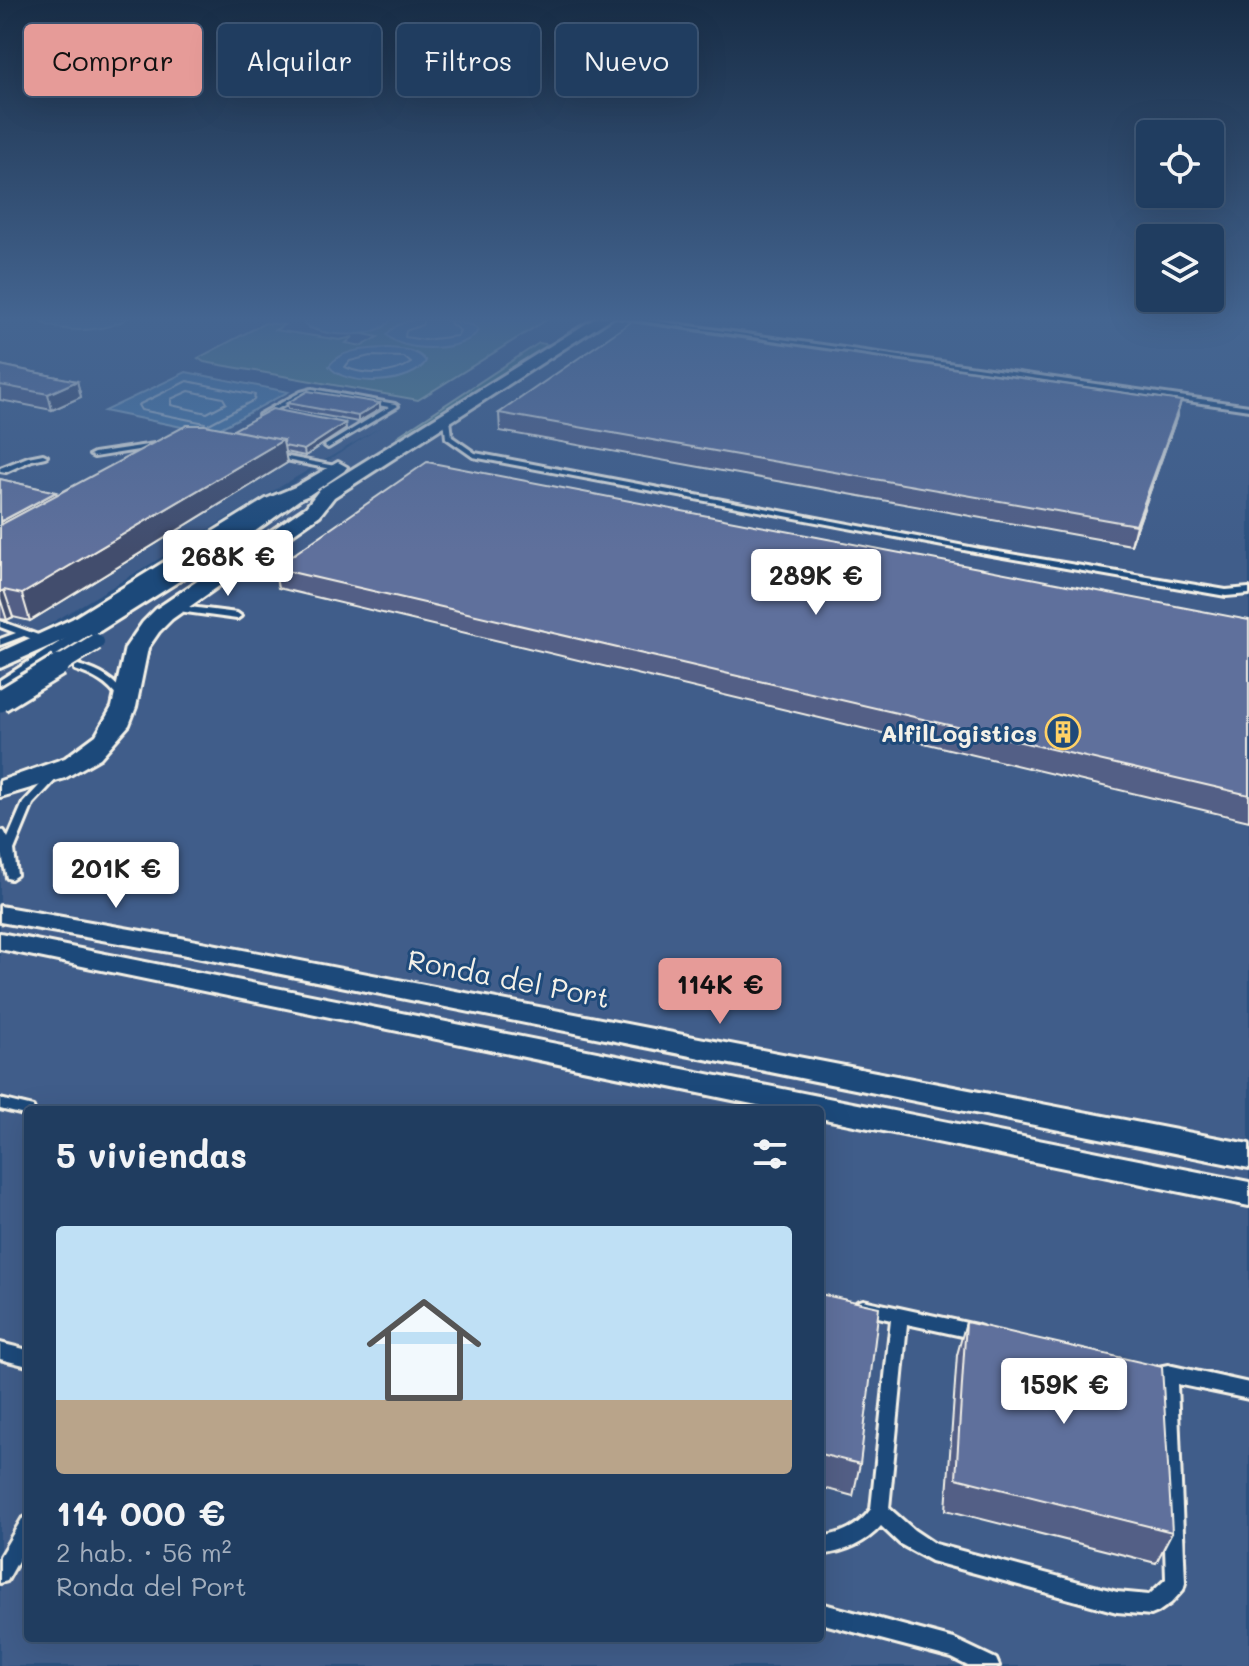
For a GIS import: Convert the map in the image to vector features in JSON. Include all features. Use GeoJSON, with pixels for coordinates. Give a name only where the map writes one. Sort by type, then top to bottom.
{"type":"FeatureCollection","features":[{"type":"Feature","properties":{"kind":"street"},"geometry":{"type":"LineString","coordinates":[[0,686],[87,640],[485,395]]}},
{"type":"Feature","properties":{"kind":"street"},"geometry":{"type":"LineString","coordinates":[[0,701],[383,436]]}},
{"type":"Feature","properties":{"kind":"street"},"geometry":{"type":"LineString","coordinates":[[0,661],[80,624],[273,503],[302,491]]}},
{"type":"Feature","properties":{"kind":"street"},"geometry":{"type":"LineString","coordinates":[[0,789],[60,770],[101,744],[112,733],[124,706],[131,662],[140,641],[173,607],[313,511],[327,493]]}},
{"type":"Feature","properties":{"kind":"street","name":"Ronda del Port"},"geometry":{"type":"LineString","coordinates":[[0,914],[181,946],[1249,1156]]}},
{"type":"Feature","properties":{"kind":"street"},"geometry":{"type":"LineString","coordinates":[[0,941],[815,1106]]}},
{"type":"Feature","properties":{"kind":"street"},"geometry":{"type":"LineString","coordinates":[[824,1108],[1249,1194]]}},
{"type":"Feature","properties":{"kind":"lane"},"geometry":{"type":"LineString","coordinates":[[258,417],[300,395]]}},
{"type":"Feature","properties":{"kind":"lane"},"geometry":{"type":"LineString","coordinates":[[328,446],[395,406],[333,395]]}},
{"type":"Feature","properties":{"kind":"lane"},"geometry":{"type":"LineString","coordinates":[[1157,395],[1249,408]]}},
{"type":"Feature","properties":{"kind":"lane"},"geometry":{"type":"LineString","coordinates":[[271,410],[286,413]]}},
{"type":"Feature","properties":{"kind":"lane"},"geometry":{"type":"LineString","coordinates":[[447,419],[449,438],[473,455],[965,548],[1249,597]]}},
{"type":"Feature","properties":{"kind":"lane"},"geometry":{"type":"LineString","coordinates":[[345,424],[360,427]]}},
{"type":"Feature","properties":{"kind":"lane"},"geometry":{"type":"LineString","coordinates":[[94,455],[177,444]]}},
{"type":"Feature","properties":{"kind":"lane"},"geometry":{"type":"LineString","coordinates":[[260,453],[335,468]]}},
{"type":"Feature","properties":{"kind":"lane"},"geometry":{"type":"LineString","coordinates":[[1,470],[43,456]]}},
{"type":"Feature","properties":{"kind":"lane"},"geometry":{"type":"LineString","coordinates":[[1226,593],[1249,591]]}},
{"type":"Feature","properties":{"kind":"lane"},"geometry":{"type":"LineString","coordinates":[[173,607],[237,616]]}},
{"type":"Feature","properties":{"kind":"lane"},"geometry":{"type":"LineString","coordinates":[[0,624],[46,641]]}},
{"type":"Feature","properties":{"kind":"lane"},"geometry":{"type":"LineString","coordinates":[[0,642],[23,633]]}},
{"type":"Feature","properties":{"kind":"lane"},"geometry":{"type":"LineString","coordinates":[[78,668],[110,683],[122,697],[124,706]]}},
{"type":"Feature","properties":{"kind":"lane"},"geometry":{"type":"LineString","coordinates":[[8,850],[28,803],[60,770]]}},
{"type":"Feature","properties":{"kind":"lane"},"geometry":{"type":"LineString","coordinates":[[0,833],[8,850],[11,875]]}},
{"type":"Feature","properties":{"kind":"lane"},"geometry":{"type":"LineString","coordinates":[[0,1104],[24,1110]]}},
{"type":"Feature","properties":{"kind":"lane"},"geometry":{"type":"LineString","coordinates":[[847,1303],[989,1335]]}},
{"type":"Feature","properties":{"kind":"lane"},"geometry":{"type":"LineString","coordinates":[[824,1545],[848,1541],[871,1528],[880,1512],[900,1315]]}},
{"type":"Feature","properties":{"kind":"lane"},"geometry":{"type":"LineString","coordinates":[[0,1351],[24,1357]]}},
{"type":"Feature","properties":{"kind":"lane"},"geometry":{"type":"LineString","coordinates":[[880,1512],[907,1537],[931,1552],[1117,1602],[1151,1605],[1176,1583],[1160,1372],[1249,1391]]}},
{"type":"Feature","properties":{"kind":"lane"},"geometry":{"type":"LineString","coordinates":[[0,1574],[24,1532]]}},
{"type":"Feature","properties":{"kind":"lane"},"geometry":{"type":"LineString","coordinates":[[824,1614],[954,1649],[989,1666]]}},
{"type":"Feature","properties":{"kind":"shaded area"},"geometry":{"type":"Polygon","coordinates":[[[0,395],[1249,395],[1249,1666],[0,1666],[0,655],[33,643],[145,579],[382,426],[23,640],[0,647],[0,395]]]}},
{"type":"Feature","properties":{"kind":"green space"},"geometry":{"type":"Polygon","coordinates":[[[388,395],[426,395],[418,400],[388,395]]]}},
{"type":"Feature","properties":{"kind":"green space"},"geometry":{"type":"Polygon","coordinates":[[[461,395],[473,395],[405,437],[398,436],[461,395]]]}},
{"type":"Feature","properties":{"kind":"water"},"geometry":{"type":"Polygon","coordinates":[[[138,395],[283,395],[211,433],[104,411],[138,395]]]}},
{"type":"Feature","properties":{"kind":"building"},"geometry":{"type":"Polygon","coordinates":[[[301,395],[330,395],[380,403],[358,416],[287,403],[301,395]]]}},
{"type":"Feature","properties":{"kind":"building"},"geometry":{"type":"Polygon","coordinates":[[[525,395],[1137,395],[1181,401],[1136,525],[499,413],[525,395]]]}},
{"type":"Feature","properties":{"kind":"building"},"geometry":{"type":"Polygon","coordinates":[[[272,409],[345,423],[304,450],[284,446],[283,440],[233,430],[272,409]]]}},
{"type":"Feature","properties":{"kind":"building"},"geometry":{"type":"Polygon","coordinates":[[[187,425],[205,425],[283,440],[22,594],[0,592],[0,525],[187,425]]]}},
{"type":"Feature","properties":{"kind":"building","name":"AlfilLogistics"},"geometry":{"type":"Polygon","coordinates":[[[427,462],[1249,620],[1249,795],[274,568],[427,462]]]}},
{"type":"Feature","properties":{"kind":"building"},"geometry":{"type":"Polygon","coordinates":[[[0,479],[56,492],[0,522],[0,479]]]}},
{"type":"Feature","properties":{"kind":"building"},"geometry":{"type":"Polygon","coordinates":[[[824,1295],[879,1307],[860,1464],[824,1455],[824,1295]]]}},
{"type":"Feature","properties":{"kind":"building"},"geometry":{"type":"Polygon","coordinates":[[[966,1322],[1162,1367],[1172,1532],[956,1478],[966,1322]]]}},
{"type":"Feature","properties":{"kind":"place","name":"AlfilLogistics"},"geometry":{"type":"Point","coordinates":[1063,732]}}]}
